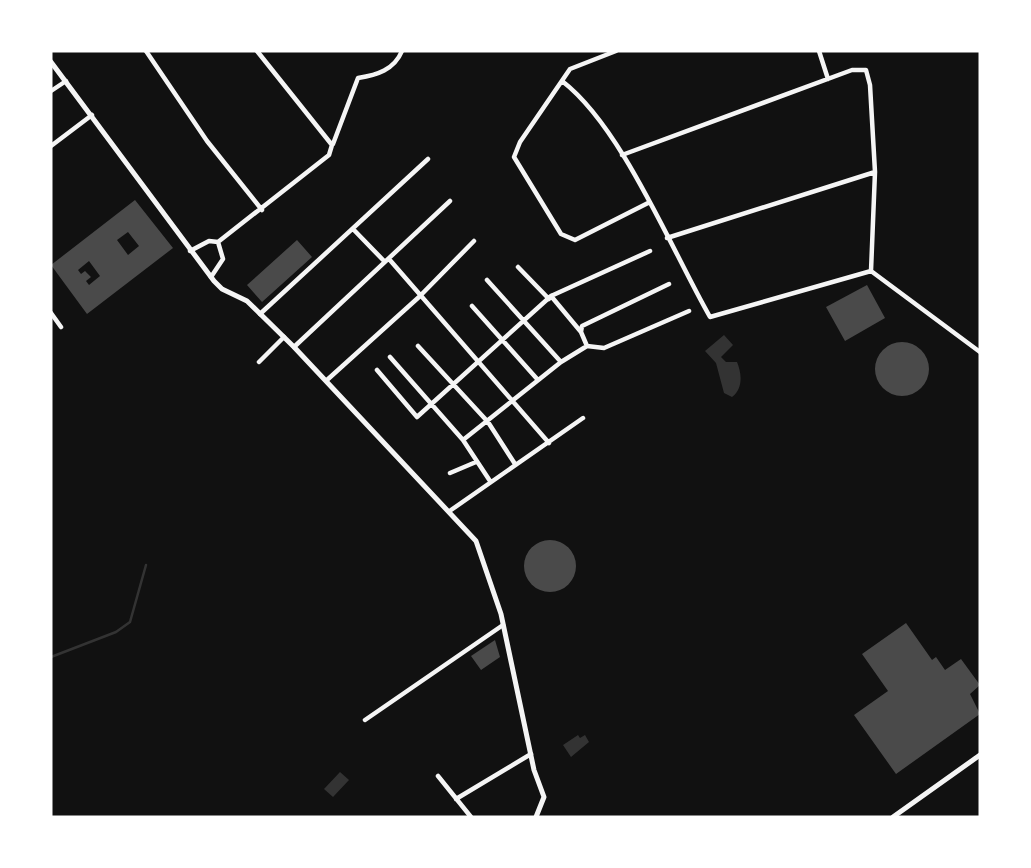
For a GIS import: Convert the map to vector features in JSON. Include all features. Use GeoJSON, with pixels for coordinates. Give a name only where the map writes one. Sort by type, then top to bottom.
{"type":"FeatureCollection","features":[{"type":"Feature","properties":{"kind":"street"},"geometry":{"type":"LineString","coordinates":[[146,51],[207,141],[262,210]]}},
{"type":"Feature","properties":{"kind":"street"},"geometry":{"type":"LineString","coordinates":[[257,51],[332,145]]}},
{"type":"Feature","properties":{"kind":"street"},"geometry":{"type":"LineString","coordinates":[[190,251],[209,240],[218,242],[324,160],[358,78],[388,69],[397,62],[402,51]]}},
{"type":"Feature","properties":{"kind":"street"},"geometry":{"type":"LineString","coordinates":[[615,51],[576,66],[562,81],[520,142],[514,157],[561,234],[575,240],[648,203]]}},
{"type":"Feature","properties":{"kind":"street"},"geometry":{"type":"LineString","coordinates":[[819,51],[828,79]]}},
{"type":"Feature","properties":{"kind":"street"},"geometry":{"type":"LineString","coordinates":[[51,62],[211,277],[222,289],[241,296],[327,380],[451,510],[481,550],[503,625],[531,754],[544,797],[536,817]]}},
{"type":"Feature","properties":{"kind":"street"},"geometry":{"type":"LineString","coordinates":[[622,155],[852,70],[866,70],[870,85],[874,172],[870,271]]}},
{"type":"Feature","properties":{"kind":"street"},"geometry":{"type":"LineString","coordinates":[[51,91],[67,81]]}},
{"type":"Feature","properties":{"kind":"street"},"geometry":{"type":"LineString","coordinates":[[562,81],[582,97],[622,155],[710,317],[870,271]]}},
{"type":"Feature","properties":{"kind":"street"},"geometry":{"type":"LineString","coordinates":[[51,146],[92,116]]}},
{"type":"Feature","properties":{"kind":"street"},"geometry":{"type":"LineString","coordinates":[[260,314],[428,159]]}},
{"type":"Feature","properties":{"kind":"street"},"geometry":{"type":"LineString","coordinates":[[667,238],[874,172]]}},
{"type":"Feature","properties":{"kind":"street"},"geometry":{"type":"LineString","coordinates":[[294,347],[450,201]]}},
{"type":"Feature","properties":{"kind":"street"},"geometry":{"type":"LineString","coordinates":[[353,229],[387,261],[480,361],[549,443]]}},
{"type":"Feature","properties":{"kind":"street"},"geometry":{"type":"LineString","coordinates":[[327,380],[419,297],[474,241]]}},
{"type":"Feature","properties":{"kind":"street"},"geometry":{"type":"LineString","coordinates":[[211,277],[223,259],[218,242]]}},
{"type":"Feature","properties":{"kind":"street"},"geometry":{"type":"LineString","coordinates":[[377,370],[417,417],[550,298],[650,251]]}},
{"type":"Feature","properties":{"kind":"street"},"geometry":{"type":"LineString","coordinates":[[518,267],[581,332],[587,346]]}},
{"type":"Feature","properties":{"kind":"street"},"geometry":{"type":"LineString","coordinates":[[870,271],[980,352]]}},
{"type":"Feature","properties":{"kind":"street"},"geometry":{"type":"LineString","coordinates":[[487,280],[561,362]]}},
{"type":"Feature","properties":{"kind":"street"},"geometry":{"type":"LineString","coordinates":[[581,332],[583,326],[670,284]]}},
{"type":"Feature","properties":{"kind":"street"},"geometry":{"type":"LineString","coordinates":[[472,306],[538,380]]}},
{"type":"Feature","properties":{"kind":"street"},"geometry":{"type":"LineString","coordinates":[[463,440],[561,362],[587,346],[604,348],[689,311]]}},
{"type":"Feature","properties":{"kind":"street"},"geometry":{"type":"LineString","coordinates":[[51,313],[61,327]]}},
{"type":"Feature","properties":{"kind":"street"},"geometry":{"type":"LineString","coordinates":[[259,362],[284,337]]}},
{"type":"Feature","properties":{"kind":"street"},"geometry":{"type":"LineString","coordinates":[[418,346],[488,422],[515,464]]}},
{"type":"Feature","properties":{"kind":"street"},"geometry":{"type":"LineString","coordinates":[[390,357],[463,440],[490,481]]}},
{"type":"Feature","properties":{"kind":"street"},"geometry":{"type":"LineString","coordinates":[[451,510],[583,418]]}},
{"type":"Feature","properties":{"kind":"street"},"geometry":{"type":"LineString","coordinates":[[450,473],[476,462]]}},
{"type":"Feature","properties":{"kind":"street"},"geometry":{"type":"LineString","coordinates":[[365,720],[503,625]]}},
{"type":"Feature","properties":{"kind":"street"},"geometry":{"type":"LineString","coordinates":[[456,799],[531,754]]}},
{"type":"Feature","properties":{"kind":"street"},"geometry":{"type":"LineString","coordinates":[[892,817],[980,755]]}},
{"type":"Feature","properties":{"kind":"street"},"geometry":{"type":"LineString","coordinates":[[438,776],[471,817]]}},
{"type":"Feature","properties":{"kind":"shaded area"},"geometry":{"type":"Polygon","coordinates":[[[724,335],[733,345],[721,357],[726,362],[737,362],[741,376],[740,386],[732,397],[724,393],[716,363],[705,351],[724,335]]]}},
{"type":"Feature","properties":{"kind":"shaded area"},"geometry":{"type":"Polygon","coordinates":[[[578,735],[580,738],[585,735],[589,742],[571,757],[563,745],[578,735]]]}},
{"type":"Feature","properties":{"kind":"shaded area"},"geometry":{"type":"Polygon","coordinates":[[[340,772],[349,780],[333,797],[324,789],[340,772]]]}},
{"type":"Feature","properties":{"kind":"building"},"geometry":{"type":"Polygon","coordinates":[[[135,200],[173,248],[87,314],[51,265],[135,200]],[[128,232],[117,240],[128,255],[139,246],[128,232]],[[89,261],[78,270],[81,274],[85,271],[91,277],[86,281],[89,285],[100,276],[89,261]]]}},
{"type":"Feature","properties":{"kind":"building"},"geometry":{"type":"Polygon","coordinates":[[[297,240],[312,257],[262,302],[247,285],[297,240]]]}},
{"type":"Feature","properties":{"kind":"building"},"geometry":{"type":"Polygon","coordinates":[[[867,285],[885,318],[845,341],[826,307],[867,285]]]}},
{"type":"Feature","properties":{"kind":"building"},"geometry":{"type":"Polygon","coordinates":[[[902,342],[921,350],[929,369],[921,388],[902,396],[883,388],[875,369],[883,350],[902,342]]]}},
{"type":"Feature","properties":{"kind":"building"},"geometry":{"type":"Polygon","coordinates":[[[550,540],[560,542],[568,548],[574,556],[574,576],[568,584],[560,590],[550,592],[540,590],[532,584],[526,576],[524,566],[526,556],[532,548],[540,542],[550,540]]]}},
{"type":"Feature","properties":{"kind":"building"},"geometry":{"type":"Polygon","coordinates":[[[906,623],[932,660],[936,657],[945,670],[961,659],[980,685],[970,694],[980,714],[896,774],[854,715],[888,691],[862,654],[906,623]]]}},
{"type":"Feature","properties":{"kind":"building"},"geometry":{"type":"Polygon","coordinates":[[[495,640],[500,657],[481,670],[471,656],[495,640]]]}},
{"type":"Feature","properties":{"kind":"waterway"},"geometry":{"type":"LineString","coordinates":[[51,657],[116,632],[130,622],[146,565]]}}]}
